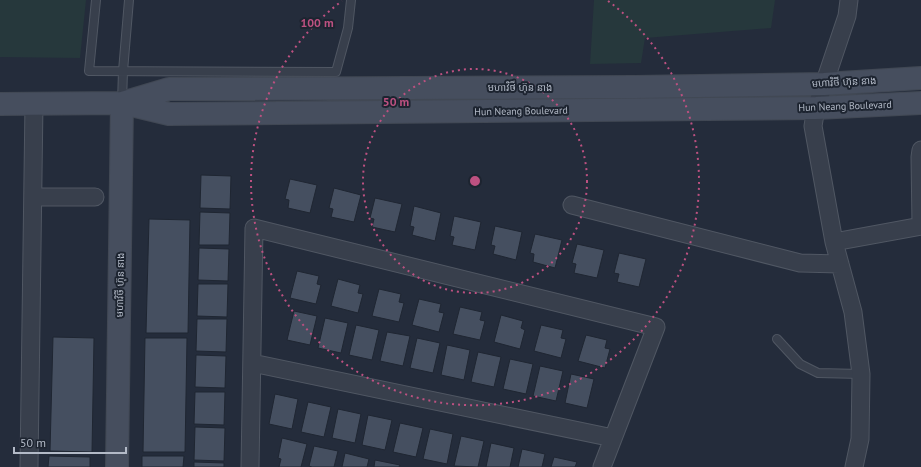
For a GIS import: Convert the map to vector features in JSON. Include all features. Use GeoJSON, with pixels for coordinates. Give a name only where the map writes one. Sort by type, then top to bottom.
{"type":"FeatureCollection","features":[{"type":"Feature","properties":{"kind":"main road","name":"មហាវិថី ហ៊ុន នាង"},"geometry":{"type":"LineString","coordinates":[[0,104],[122,102],[169,89],[635,87],[824,84],[921,78]]}},
{"type":"Feature","properties":{"kind":"main road"},"geometry":{"type":"LineString","coordinates":[[439,87],[439,112]]}},
{"type":"Feature","properties":{"kind":"main road"},"geometry":{"type":"LineString","coordinates":[[521,87],[521,111]]}},
{"type":"Feature","properties":{"kind":"main road"},"geometry":{"type":"LineString","coordinates":[[635,87],[635,110]]}},
{"type":"Feature","properties":{"kind":"main road","name":"មហាវិថី ហ៊ុន នាង"},"geometry":{"type":"LineString","coordinates":[[117,467],[122,102]]}},
{"type":"Feature","properties":{"kind":"main road","name":"Hun Neang Boulevard"},"geometry":{"type":"LineString","coordinates":[[122,102],[168,114],[816,108],[921,103]]}},
{"type":"Feature","properties":{"kind":"street"},"geometry":{"type":"LineString","coordinates":[[849,0],[847,16],[816,108],[813,126],[834,242],[853,312],[861,374],[860,439],[854,467]]}},
{"type":"Feature","properties":{"kind":"street"},"geometry":{"type":"LineString","coordinates":[[29,467],[34,103]]}},
{"type":"Feature","properties":{"kind":"street"},"geometry":{"type":"LineString","coordinates":[[834,242],[921,226],[921,150]]}},
{"type":"Feature","properties":{"kind":"street"},"geometry":{"type":"LineString","coordinates":[[33,197],[95,198]]}},
{"type":"Feature","properties":{"kind":"street"},"geometry":{"type":"LineString","coordinates":[[572,205],[800,263],[840,264]]}},
{"type":"Feature","properties":{"kind":"street"},"geometry":{"type":"LineString","coordinates":[[250,467],[254,228],[656,327],[602,467]]}},
{"type":"Feature","properties":{"kind":"street"},"geometry":{"type":"LineString","coordinates":[[252,363],[613,438]]}},
{"type":"Feature","properties":{"kind":"lane"},"geometry":{"type":"LineString","coordinates":[[96,0],[89,71],[336,72],[348,28],[351,0]]}},
{"type":"Feature","properties":{"kind":"lane"},"geometry":{"type":"LineString","coordinates":[[122,102],[129,0]]}},
{"type":"Feature","properties":{"kind":"lane"},"geometry":{"type":"LineString","coordinates":[[777,340],[800,364],[818,373],[861,374]]}},
{"type":"Feature","properties":{"kind":"shaded area"},"geometry":{"type":"Polygon","coordinates":[[[0,0],[86,0],[80,58],[0,57],[0,0]]]}},
{"type":"Feature","properties":{"kind":"shaded area"},"geometry":{"type":"Polygon","coordinates":[[[594,0],[775,0],[771,28],[645,38],[641,63],[590,64],[594,0]]]}},
{"type":"Feature","properties":{"kind":"building"},"geometry":{"type":"Polygon","coordinates":[[[201,175],[231,176],[230,209],[200,208],[201,175]]]}},
{"type":"Feature","properties":{"kind":"building"},"geometry":{"type":"Polygon","coordinates":[[[290,179],[317,185],[310,213],[288,208],[289,200],[285,199],[290,179]]]}},
{"type":"Feature","properties":{"kind":"building"},"geometry":{"type":"Polygon","coordinates":[[[334,188],[361,195],[354,222],[331,217],[333,209],[329,208],[334,188]]]}},
{"type":"Feature","properties":{"kind":"building"},"geometry":{"type":"Polygon","coordinates":[[[375,198],[402,204],[395,232],[372,227],[374,219],[370,218],[375,198]]]}},
{"type":"Feature","properties":{"kind":"building"},"geometry":{"type":"Polygon","coordinates":[[[414,206],[441,213],[435,241],[412,235],[414,227],[410,226],[414,206]]]}},
{"type":"Feature","properties":{"kind":"building"},"geometry":{"type":"Polygon","coordinates":[[[200,212],[230,213],[229,245],[199,245],[200,212]]]}},
{"type":"Feature","properties":{"kind":"building"},"geometry":{"type":"Polygon","coordinates":[[[454,216],[481,222],[475,250],[452,245],[454,237],[450,236],[454,216]]]}},
{"type":"Feature","properties":{"kind":"building"},"geometry":{"type":"Polygon","coordinates":[[[149,219],[190,220],[188,333],[146,333],[149,219]]]}},
{"type":"Feature","properties":{"kind":"building"},"geometry":{"type":"Polygon","coordinates":[[[495,226],[522,232],[516,260],[493,254],[495,246],[491,245],[495,226]]]}},
{"type":"Feature","properties":{"kind":"building"},"geometry":{"type":"Polygon","coordinates":[[[535,234],[562,240],[555,268],[533,262],[534,254],[530,253],[535,234]]]}},
{"type":"Feature","properties":{"kind":"building"},"geometry":{"type":"Polygon","coordinates":[[[577,244],[604,250],[597,278],[574,273],[576,264],[572,263],[577,244]]]}},
{"type":"Feature","properties":{"kind":"building"},"geometry":{"type":"Polygon","coordinates":[[[199,248],[229,249],[228,281],[198,280],[199,248]]]}},
{"type":"Feature","properties":{"kind":"building"},"geometry":{"type":"Polygon","coordinates":[[[619,253],[646,259],[639,287],[617,282],[619,274],[614,273],[619,253]]]}},
{"type":"Feature","properties":{"kind":"building"},"geometry":{"type":"Polygon","coordinates":[[[297,271],[319,276],[317,284],[321,285],[316,304],[290,298],[297,271]]]}},
{"type":"Feature","properties":{"kind":"building"},"geometry":{"type":"Polygon","coordinates":[[[338,279],[360,285],[358,293],[363,294],[358,313],[331,306],[338,279]]]}},
{"type":"Feature","properties":{"kind":"building"},"geometry":{"type":"Polygon","coordinates":[[[198,284],[228,284],[227,317],[197,316],[198,284]]]}},
{"type":"Feature","properties":{"kind":"building"},"geometry":{"type":"Polygon","coordinates":[[[379,289],[401,294],[399,302],[404,303],[399,322],[372,316],[379,289]]]}},
{"type":"Feature","properties":{"kind":"building"},"geometry":{"type":"Polygon","coordinates":[[[419,299],[441,304],[439,312],[444,313],[439,332],[412,325],[419,299]]]}},
{"type":"Feature","properties":{"kind":"building"},"geometry":{"type":"Polygon","coordinates":[[[460,307],[482,312],[480,320],[485,321],[480,340],[453,334],[460,307]]]}},
{"type":"Feature","properties":{"kind":"building"},"geometry":{"type":"Polygon","coordinates":[[[294,311],[317,316],[310,345],[287,340],[294,311]]]}},
{"type":"Feature","properties":{"kind":"building"},"geometry":{"type":"Polygon","coordinates":[[[501,315],[523,321],[521,328],[525,330],[520,349],[494,342],[501,315]]]}},
{"type":"Feature","properties":{"kind":"building"},"geometry":{"type":"Polygon","coordinates":[[[325,318],[348,323],[341,353],[318,348],[325,318]]]}},
{"type":"Feature","properties":{"kind":"building"},"geometry":{"type":"Polygon","coordinates":[[[197,319],[227,319],[226,352],[196,351],[197,319]]]}},
{"type":"Feature","properties":{"kind":"building"},"geometry":{"type":"Polygon","coordinates":[[[356,325],[379,330],[372,360],[349,355],[356,325]]]}},
{"type":"Feature","properties":{"kind":"building"},"geometry":{"type":"Polygon","coordinates":[[[541,325],[563,330],[561,338],[566,339],[561,358],[534,351],[541,325]]]}},
{"type":"Feature","properties":{"kind":"building"},"geometry":{"type":"Polygon","coordinates":[[[387,332],[410,336],[403,366],[380,361],[387,332]]]}},
{"type":"Feature","properties":{"kind":"building"},"geometry":{"type":"Polygon","coordinates":[[[586,335],[607,340],[605,348],[610,349],[605,368],[578,361],[586,335]]]}},
{"type":"Feature","properties":{"kind":"building"},"geometry":{"type":"Polygon","coordinates":[[[53,337],[94,338],[92,452],[50,451],[53,337]]]}},
{"type":"Feature","properties":{"kind":"building"},"geometry":{"type":"Polygon","coordinates":[[[145,338],[187,338],[185,452],[143,452],[145,338]]]}},
{"type":"Feature","properties":{"kind":"building"},"geometry":{"type":"Polygon","coordinates":[[[417,338],[440,343],[433,373],[410,368],[417,338]]]}},
{"type":"Feature","properties":{"kind":"building"},"geometry":{"type":"Polygon","coordinates":[[[447,345],[470,350],[464,380],[441,375],[447,345]]]}},
{"type":"Feature","properties":{"kind":"building"},"geometry":{"type":"Polygon","coordinates":[[[478,352],[501,357],[494,387],[471,382],[478,352]]]}},
{"type":"Feature","properties":{"kind":"building"},"geometry":{"type":"Polygon","coordinates":[[[196,355],[226,356],[225,388],[195,387],[196,355]]]}},
{"type":"Feature","properties":{"kind":"building"},"geometry":{"type":"Polygon","coordinates":[[[510,359],[533,364],[526,394],[503,389],[510,359]]]}},
{"type":"Feature","properties":{"kind":"building"},"geometry":{"type":"Polygon","coordinates":[[[540,366],[563,371],[556,401],[533,396],[540,366]]]}},
{"type":"Feature","properties":{"kind":"building"},"geometry":{"type":"Polygon","coordinates":[[[571,374],[594,379],[587,408],[565,403],[571,374]]]}},
{"type":"Feature","properties":{"kind":"building"},"geometry":{"type":"Polygon","coordinates":[[[195,392],[225,392],[224,425],[194,424],[195,392]]]}},
{"type":"Feature","properties":{"kind":"building"},"geometry":{"type":"Polygon","coordinates":[[[275,394],[298,399],[292,429],[269,424],[275,394]]]}},
{"type":"Feature","properties":{"kind":"building"},"geometry":{"type":"Polygon","coordinates":[[[308,402],[331,407],[324,437],[301,432],[308,402]]]}},
{"type":"Feature","properties":{"kind":"building"},"geometry":{"type":"Polygon","coordinates":[[[338,409],[361,414],[355,443],[332,438],[338,409]]]}},
{"type":"Feature","properties":{"kind":"building"},"geometry":{"type":"Polygon","coordinates":[[[368,415],[392,420],[385,450],[362,445],[368,415]]]}},
{"type":"Feature","properties":{"kind":"building"},"geometry":{"type":"Polygon","coordinates":[[[400,423],[423,428],[416,457],[393,452],[400,423]]]}},
{"type":"Feature","properties":{"kind":"building"},"geometry":{"type":"Polygon","coordinates":[[[195,427],[225,428],[224,461],[194,460],[195,427]]]}},
{"type":"Feature","properties":{"kind":"building"},"geometry":{"type":"Polygon","coordinates":[[[430,429],[453,434],[447,464],[423,459],[430,429]]]}},
{"type":"Feature","properties":{"kind":"building"},"geometry":{"type":"Polygon","coordinates":[[[461,436],[484,441],[478,467],[454,466],[461,436]]]}},
{"type":"Feature","properties":{"kind":"building"},"geometry":{"type":"Polygon","coordinates":[[[282,438],[307,444],[301,467],[279,467],[281,459],[278,458],[282,438]]]}},
{"type":"Feature","properties":{"kind":"building"},"geometry":{"type":"Polygon","coordinates":[[[491,443],[514,448],[510,467],[486,467],[491,443]]]}},
{"type":"Feature","properties":{"kind":"building"},"geometry":{"type":"Polygon","coordinates":[[[314,446],[338,451],[334,467],[309,466],[314,446]]]}},
{"type":"Feature","properties":{"kind":"building"},"geometry":{"type":"Polygon","coordinates":[[[522,449],[545,454],[542,467],[518,467],[522,449]]]}},
{"type":"Feature","properties":{"kind":"building"},"geometry":{"type":"Polygon","coordinates":[[[345,453],[369,459],[367,467],[342,467],[345,453]]]}},
{"type":"Feature","properties":{"kind":"building"},"geometry":{"type":"Polygon","coordinates":[[[49,456],[90,457],[90,467],[48,467],[49,456]]]}},
{"type":"Feature","properties":{"kind":"building"},"geometry":{"type":"Polygon","coordinates":[[[142,456],[184,456],[183,467],[142,467],[142,456]]]}},
{"type":"Feature","properties":{"kind":"building"},"geometry":{"type":"Polygon","coordinates":[[[554,457],[577,462],[575,467],[551,467],[554,457]]]}},
{"type":"Feature","properties":{"kind":"building"},"geometry":{"type":"Polygon","coordinates":[[[375,460],[400,465],[399,467],[374,467],[375,460]]]}},
{"type":"Feature","properties":{"kind":"building"},"geometry":{"type":"Polygon","coordinates":[[[194,462],[224,463],[224,467],[194,467],[194,462]]]}}]}
